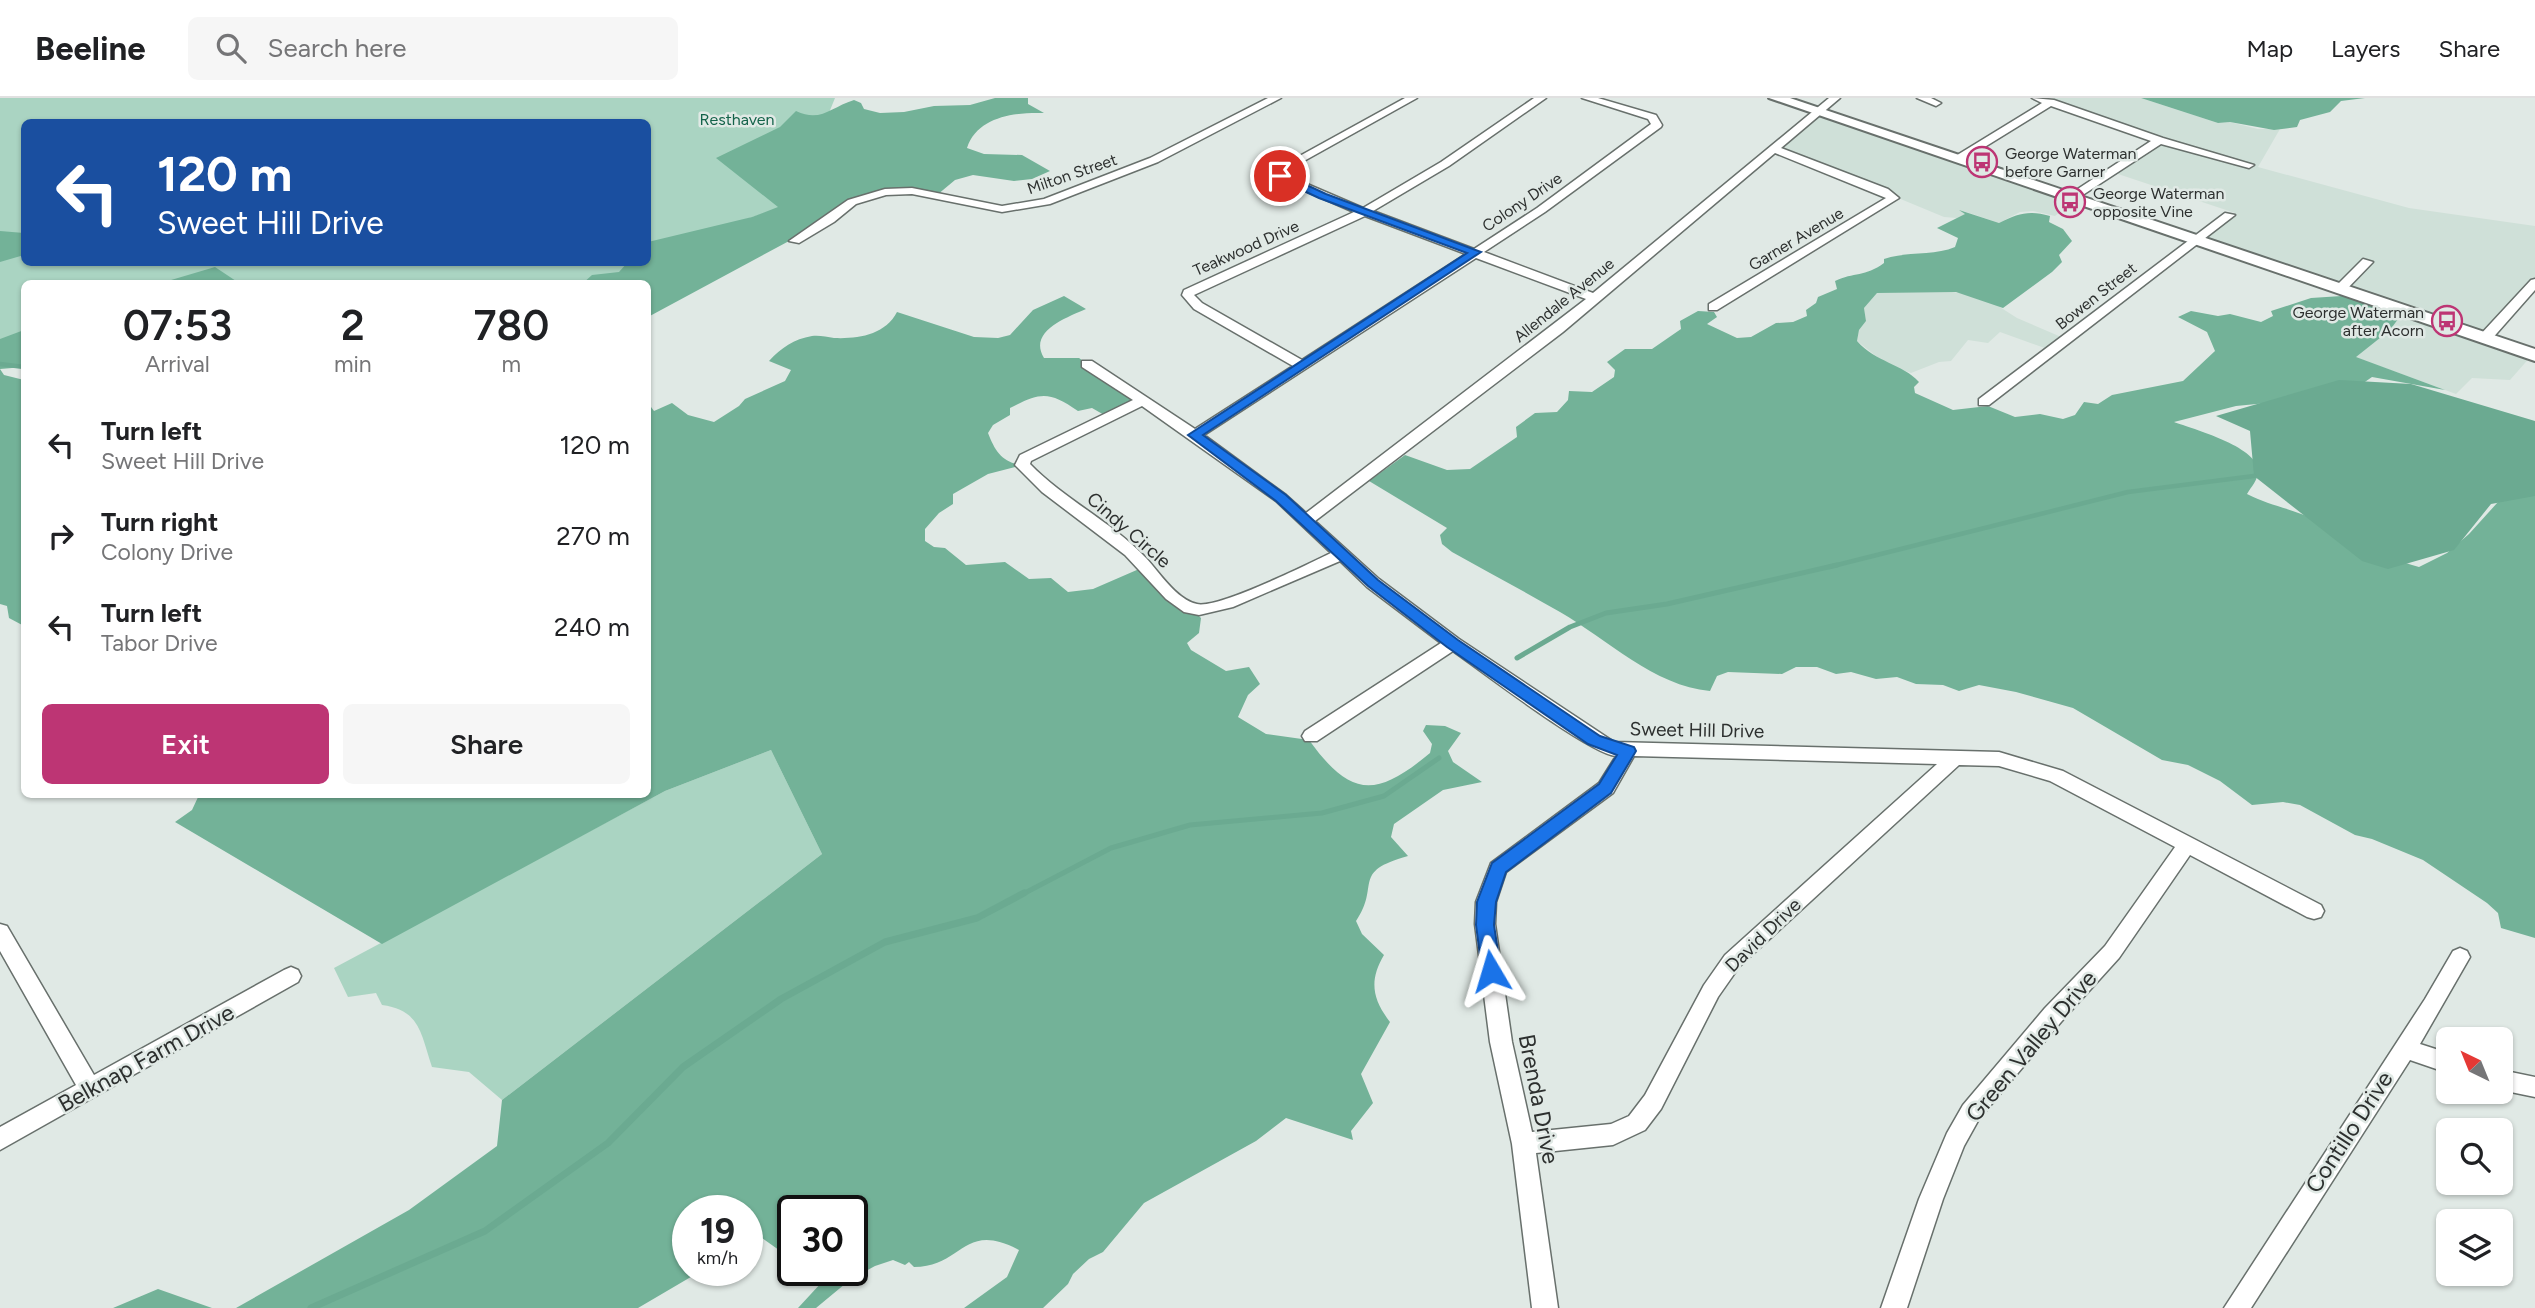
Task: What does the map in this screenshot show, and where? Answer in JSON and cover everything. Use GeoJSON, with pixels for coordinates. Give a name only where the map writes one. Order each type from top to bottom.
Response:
{"type":"FeatureCollection","features":[{"type":"Feature","properties":{"kind":"main road"},"geometry":{"type":"LineString","coordinates":[[1776,98],[2535,355]]}},
{"type":"Feature","properties":{"kind":"street","name":"Milton Street"},"geometry":{"type":"LineString","coordinates":[[795,241],[830,220],[852,202],[885,192],[912,191],[1002,209],[1046,202],[1154,160],[1276,98]]}},
{"type":"Feature","properties":{"kind":"street"},"geometry":{"type":"LineString","coordinates":[[1412,98],[1290,163],[1279,173],[1289,182],[1364,212],[1595,298]]}},
{"type":"Feature","properties":{"kind":"street","name":"Teakwood Drive"},"geometry":{"type":"LineString","coordinates":[[1301,365],[1198,306],[1188,295],[1198,284],[1364,212],[1445,164],[1541,98]]}},
{"type":"Feature","properties":{"kind":"street","name":"Colony Drive"},"geometry":{"type":"LineString","coordinates":[[1195,435],[1541,210],[1657,125],[1652,117],[1587,98]]}},
{"type":"Feature","properties":{"kind":"street","name":"Allendale Avenue"},"geometry":{"type":"LineString","coordinates":[[1307,520],[1595,298],[1835,98]]}},
{"type":"Feature","properties":{"kind":"street"},"geometry":{"type":"LineString","coordinates":[[1922,98],[1936,103]]}},
{"type":"Feature","properties":{"kind":"street"},"geometry":{"type":"LineString","coordinates":[[2037,98],[2159,140],[2249,165]]}},
{"type":"Feature","properties":{"kind":"street"},"geometry":{"type":"LineString","coordinates":[[1958,159],[2050,102]]}},
{"type":"Feature","properties":{"kind":"street"},"geometry":{"type":"LineString","coordinates":[[2071,198],[2159,140]]}},
{"type":"Feature","properties":{"kind":"street","name":"Garner Avenue"},"geometry":{"type":"LineString","coordinates":[[1713,307],[1893,198],[1884,191],[1774,149]]}},
{"type":"Feature","properties":{"kind":"street","name":"Bowen Street"},"geometry":{"type":"LineString","coordinates":[[1984,402],[2063,344],[2194,239],[2229,215]]}},
{"type":"Feature","properties":{"kind":"street"},"geometry":{"type":"LineString","coordinates":[[2340,289],[2367,262]]}},
{"type":"Feature","properties":{"kind":"street"},"geometry":{"type":"LineString","coordinates":[[2485,338],[2535,284]]}},
{"type":"Feature","properties":{"kind":"street","name":"Sweet Hill Drive"},"geometry":{"type":"LineString","coordinates":[[1087,364],[1195,435],[1307,520],[1381,590],[1453,643],[1611,749],[2000,759],[2035,767],[2188,842],[2314,911]]}},
{"type":"Feature","properties":{"kind":"street","name":"Cindy Circle"},"geometry":{"type":"LineString","coordinates":[[1142,401],[1024,458],[1022,465],[1132,552],[1183,605],[1198,610],[1213,607],[1296,577],[1343,554]]}},
{"type":"Feature","properties":{"kind":"street"},"geometry":{"type":"LineString","coordinates":[[1311,736],[1453,643]]}},
{"type":"Feature","properties":{"kind":"street","name":"Brenda Drive"},"geometry":{"type":"LineString","coordinates":[[1545,1308],[1523,1144],[1501,1042],[1485,925],[1489,887],[1498,868],[1605,788],[1628,751]]}},
{"type":"Feature","properties":{"kind":"street","name":"David Drive"},"geometry":{"type":"LineString","coordinates":[[1523,1144],[1613,1133],[1637,1123],[1653,1102],[1711,991],[1732,961],[1955,758]]}},
{"type":"Feature","properties":{"kind":"street","name":"Green Valley Drive"},"geometry":{"type":"LineString","coordinates":[[1895,1308],[1931,1199],[1955,1141],[1971,1112],[2053,1015],[2112,952],[2188,842]]}},
{"type":"Feature","properties":{"kind":"street"},"geometry":{"type":"LineString","coordinates":[[0,932],[90,1089]]}},
{"type":"Feature","properties":{"kind":"street","name":"Contillo Drive"},"geometry":{"type":"LineString","coordinates":[[2237,1308],[2433,1005],[2460,957]]}},
{"type":"Feature","properties":{"kind":"street","name":"Belknap Farm Drive"},"geometry":{"type":"LineString","coordinates":[[0,1139],[291,976]]}},
{"type":"Feature","properties":{"kind":"street"},"geometry":{"type":"LineString","coordinates":[[2403,1048],[2436,1059]]}},
{"type":"Feature","properties":{"kind":"street"},"geometry":{"type":"LineString","coordinates":[[2513,1082],[2535,1087]]}},
{"type":"Feature","properties":{"kind":"shaded area"},"geometry":{"type":"Polygon","coordinates":[[[995,98],[1028,98],[1028,104],[1044,113],[998,118],[979,129],[967,148],[984,154],[1022,155],[1050,171],[1032,179],[1014,181],[973,175],[955,180],[937,195],[890,194],[861,199],[804,233],[651,315],[651,280],[586,280],[592,275],[619,272],[624,266],[651,266],[651,241],[752,217],[778,207],[716,158],[780,127],[796,111],[819,115],[854,100],[861,103],[864,109],[880,113],[934,106],[970,105],[995,98]]]}},
{"type":"Feature","properties":{"kind":"shaded area"},"geometry":{"type":"Polygon","coordinates":[[[2041,98],[2141,98],[2218,123],[2230,122],[2258,129],[2280,129],[2258,167],[2409,208],[2535,226],[2535,280],[2485,336],[2532,355],[2510,380],[2472,378],[2456,394],[2355,357],[2390,330],[2404,311],[2200,239],[2235,213],[2115,173],[2160,142],[2041,98]]]}},
{"type":"Feature","properties":{"kind":"shaded area"},"geometry":{"type":"Polygon","coordinates":[[[2141,98],[2365,98],[2341,101],[2330,112],[2300,120],[2297,127],[2274,130],[2230,122],[2218,123],[2141,98]]]}},
{"type":"Feature","properties":{"kind":"shaded area"},"geometry":{"type":"Polygon","coordinates":[[[1821,115],[2076,200],[2055,216],[2033,211],[2020,212],[1999,223],[1963,211],[1966,214],[1957,218],[1944,217],[1780,149],[1821,115]]]}},
{"type":"Feature","properties":{"kind":"shaded area"},"geometry":{"type":"Polygon","coordinates":[[[1959,210],[1999,223],[2024,214],[2050,216],[2049,222],[2063,229],[2072,241],[2059,255],[2062,262],[2052,272],[2003,308],[1956,292],[1877,293],[1864,308],[1866,321],[1859,330],[1857,341],[1872,354],[1905,371],[1919,382],[1914,387],[1915,393],[1953,410],[1988,406],[2015,417],[2040,414],[2063,419],[2075,415],[2084,402],[2098,404],[2112,395],[2183,381],[2215,351],[2207,332],[2178,317],[2191,311],[2218,316],[2230,314],[2261,322],[2273,316],[2271,311],[2311,298],[2357,295],[2404,311],[2390,330],[2356,357],[2445,390],[2372,377],[2359,386],[2277,402],[2236,406],[2174,422],[2208,434],[2247,453],[2255,461],[2258,473],[2247,494],[2319,521],[2389,556],[2419,567],[2447,553],[2469,534],[2498,502],[2535,492],[2535,938],[2501,928],[2498,913],[2487,903],[2423,860],[2372,839],[2355,835],[2300,805],[2283,802],[2252,805],[2220,781],[2188,765],[2162,760],[2073,708],[1979,685],[1959,691],[1943,685],[1916,684],[1897,677],[1876,679],[1851,672],[1836,674],[1817,667],[1796,667],[1782,674],[1728,672],[1717,676],[1710,691],[1670,680],[1632,660],[1560,612],[1452,552],[1442,544],[1440,535],[1447,528],[1369,481],[1405,455],[1447,470],[1470,469],[1517,437],[1516,427],[1535,413],[1557,412],[1568,400],[1569,391],[1592,392],[1614,377],[1615,370],[1607,362],[1625,349],[1652,349],[1681,329],[1680,321],[1698,311],[1714,312],[1717,317],[1707,324],[1737,338],[1751,337],[1776,323],[1793,322],[1807,316],[1806,310],[1816,303],[1818,297],[1837,289],[1835,281],[1871,270],[1884,263],[1884,259],[1955,247],[1958,238],[1937,228],[1965,214],[1959,210]]]}},
{"type":"Feature","properties":{"kind":"shaded area"},"geometry":{"type":"Polygon","coordinates":[[[0,231],[21,233],[21,256],[0,262],[0,231]]]}},
{"type":"Feature","properties":{"kind":"shaded area"},"geometry":{"type":"Polygon","coordinates":[[[215,267],[234,280],[171,280],[215,267]]]}},
{"type":"Feature","properties":{"kind":"shaded area"},"geometry":{"type":"Polygon","coordinates":[[[1934,290],[1970,294],[1992,302],[2017,318],[2073,342],[2056,352],[2000,332],[1988,343],[1968,340],[1951,361],[1939,362],[1911,373],[1886,364],[1857,341],[1859,330],[1866,321],[1864,308],[1877,293],[1934,290]]]}},
{"type":"Feature","properties":{"kind":"shaded area"},"geometry":{"type":"Polygon","coordinates":[[[1064,296],[1086,309],[1059,322],[1045,333],[1040,349],[1044,358],[1079,358],[1145,404],[1113,420],[1092,408],[1078,411],[1059,400],[1045,396],[1010,408],[1010,415],[993,425],[988,433],[1000,455],[1010,462],[1023,465],[988,474],[953,494],[953,504],[939,513],[925,529],[925,541],[934,547],[945,548],[966,565],[1005,562],[1029,579],[1051,578],[1068,592],[1093,589],[1146,566],[1201,618],[1199,633],[1187,643],[1191,650],[1226,671],[1249,667],[1260,684],[1248,695],[1238,717],[1266,734],[1309,740],[1338,773],[1365,785],[1379,784],[1411,768],[1430,753],[1432,744],[1423,731],[1426,725],[1445,726],[1461,733],[1448,751],[1453,762],[1482,782],[1443,790],[1394,824],[1391,837],[1408,856],[1379,868],[1370,881],[1367,898],[1356,921],[1362,934],[1384,955],[1376,973],[1375,989],[1379,1005],[1390,1022],[1361,1074],[1373,1103],[1351,1131],[1353,1140],[1286,1118],[1256,1141],[1144,1203],[1103,1252],[1089,1259],[1043,1308],[964,1308],[1007,1277],[1019,1250],[1000,1242],[974,1242],[930,1265],[914,1267],[909,1262],[905,1265],[893,1260],[868,1270],[868,1195],[777,1195],[777,1249],[763,1239],[763,1195],[672,1195],[672,1286],[675,1286],[638,1308],[236,1308],[409,1210],[497,1146],[502,1100],[822,854],[771,750],[665,791],[382,944],[175,822],[192,810],[198,798],[651,798],[651,407],[654,411],[672,403],[688,415],[714,422],[745,399],[785,381],[791,370],[769,361],[783,348],[799,339],[815,336],[843,338],[870,334],[885,326],[897,312],[974,337],[998,338],[1010,335],[1033,310],[1064,296]]]}},
{"type":"Feature","properties":{"kind":"shaded area"},"geometry":{"type":"Polygon","coordinates":[[[21,331],[21,367],[0,369],[0,339],[21,331]]]}},
{"type":"Feature","properties":{"kind":"shaded area"},"geometry":{"type":"Polygon","coordinates":[[[0,369],[4,375],[21,379],[21,624],[9,618],[7,606],[0,604],[0,369]]]}},
{"type":"Feature","properties":{"kind":"shaded area"},"geometry":{"type":"Polygon","coordinates":[[[2339,380],[2411,384],[2535,421],[2535,496],[2491,504],[2454,550],[2388,569],[2362,561],[2254,476],[2250,431],[2216,416],[2339,380]]]}},
{"type":"Feature","properties":{"kind":"shaded area"},"geometry":{"type":"Polygon","coordinates":[[[818,1286],[843,1286],[816,1308],[798,1308],[818,1286]]]}},
{"type":"Feature","properties":{"kind":"shaded area"},"geometry":{"type":"Polygon","coordinates":[[[158,1289],[212,1308],[113,1308],[158,1289]]]}},
{"type":"Feature","properties":{"kind":"green space","name":"Resthaven"},"geometry":{"type":"Polygon","coordinates":[[[0,98],[835,98],[792,204],[651,250],[651,119],[21,119],[21,266],[637,266],[626,280],[21,280],[21,341],[0,344],[0,98]]]}},
{"type":"Feature","properties":{"kind":"green space"},"geometry":{"type":"Polygon","coordinates":[[[771,750],[822,854],[502,1100],[469,1072],[432,1067],[418,1026],[405,1012],[382,1005],[376,993],[348,997],[334,968],[665,791],[771,750]]]}},
{"type":"Feature","properties":{"kind":"waterway"},"geometry":{"type":"LineString","coordinates":[[0,364],[21,367]]}},
{"type":"Feature","properties":{"kind":"waterway"},"geometry":{"type":"LineString","coordinates":[[1837,565],[2128,492],[2254,476]]}},
{"type":"Feature","properties":{"kind":"waterway"},"geometry":{"type":"LineString","coordinates":[[1517,658],[1570,627],[1606,613],[1667,604],[1837,565]]}},
{"type":"Feature","properties":{"kind":"waterway"},"geometry":{"type":"LineString","coordinates":[[1829,567],[1837,565]]}},
{"type":"Feature","properties":{"kind":"waterway"},"geometry":{"type":"LineString","coordinates":[[1021,895],[1111,848],[1190,825],[1322,813],[1384,796],[1439,758]]}},
{"type":"Feature","properties":{"kind":"waterway"},"geometry":{"type":"LineString","coordinates":[[311,1308],[485,1231],[608,1143],[683,1067],[781,999],[885,942],[977,918],[1024,893]]}},
{"type":"Feature","properties":{"kind":"place","name":"George Waterman before Garner"},"geometry":{"type":"Point","coordinates":[1982,162]}},
{"type":"Feature","properties":{"kind":"place","name":"George Waterman opposite Vine"},"geometry":{"type":"Point","coordinates":[2070,202]}},
{"type":"Feature","properties":{"kind":"place","name":"George Waterman after Acorn"},"geometry":{"type":"Point","coordinates":[2447,321]}},
{"type":"Feature","properties":{"kind":"route"},"geometry":{"type":"LineString","coordinates":[[1280,176],[1322,196],[1406,229],[1476,252],[1195,435],[1281,498],[1373,583],[1453,643],[1594,740],[1611,749],[1628,751],[1605,788],[1498,868],[1489,887],[1486,902],[1485,925],[1491,971]]}}]}
